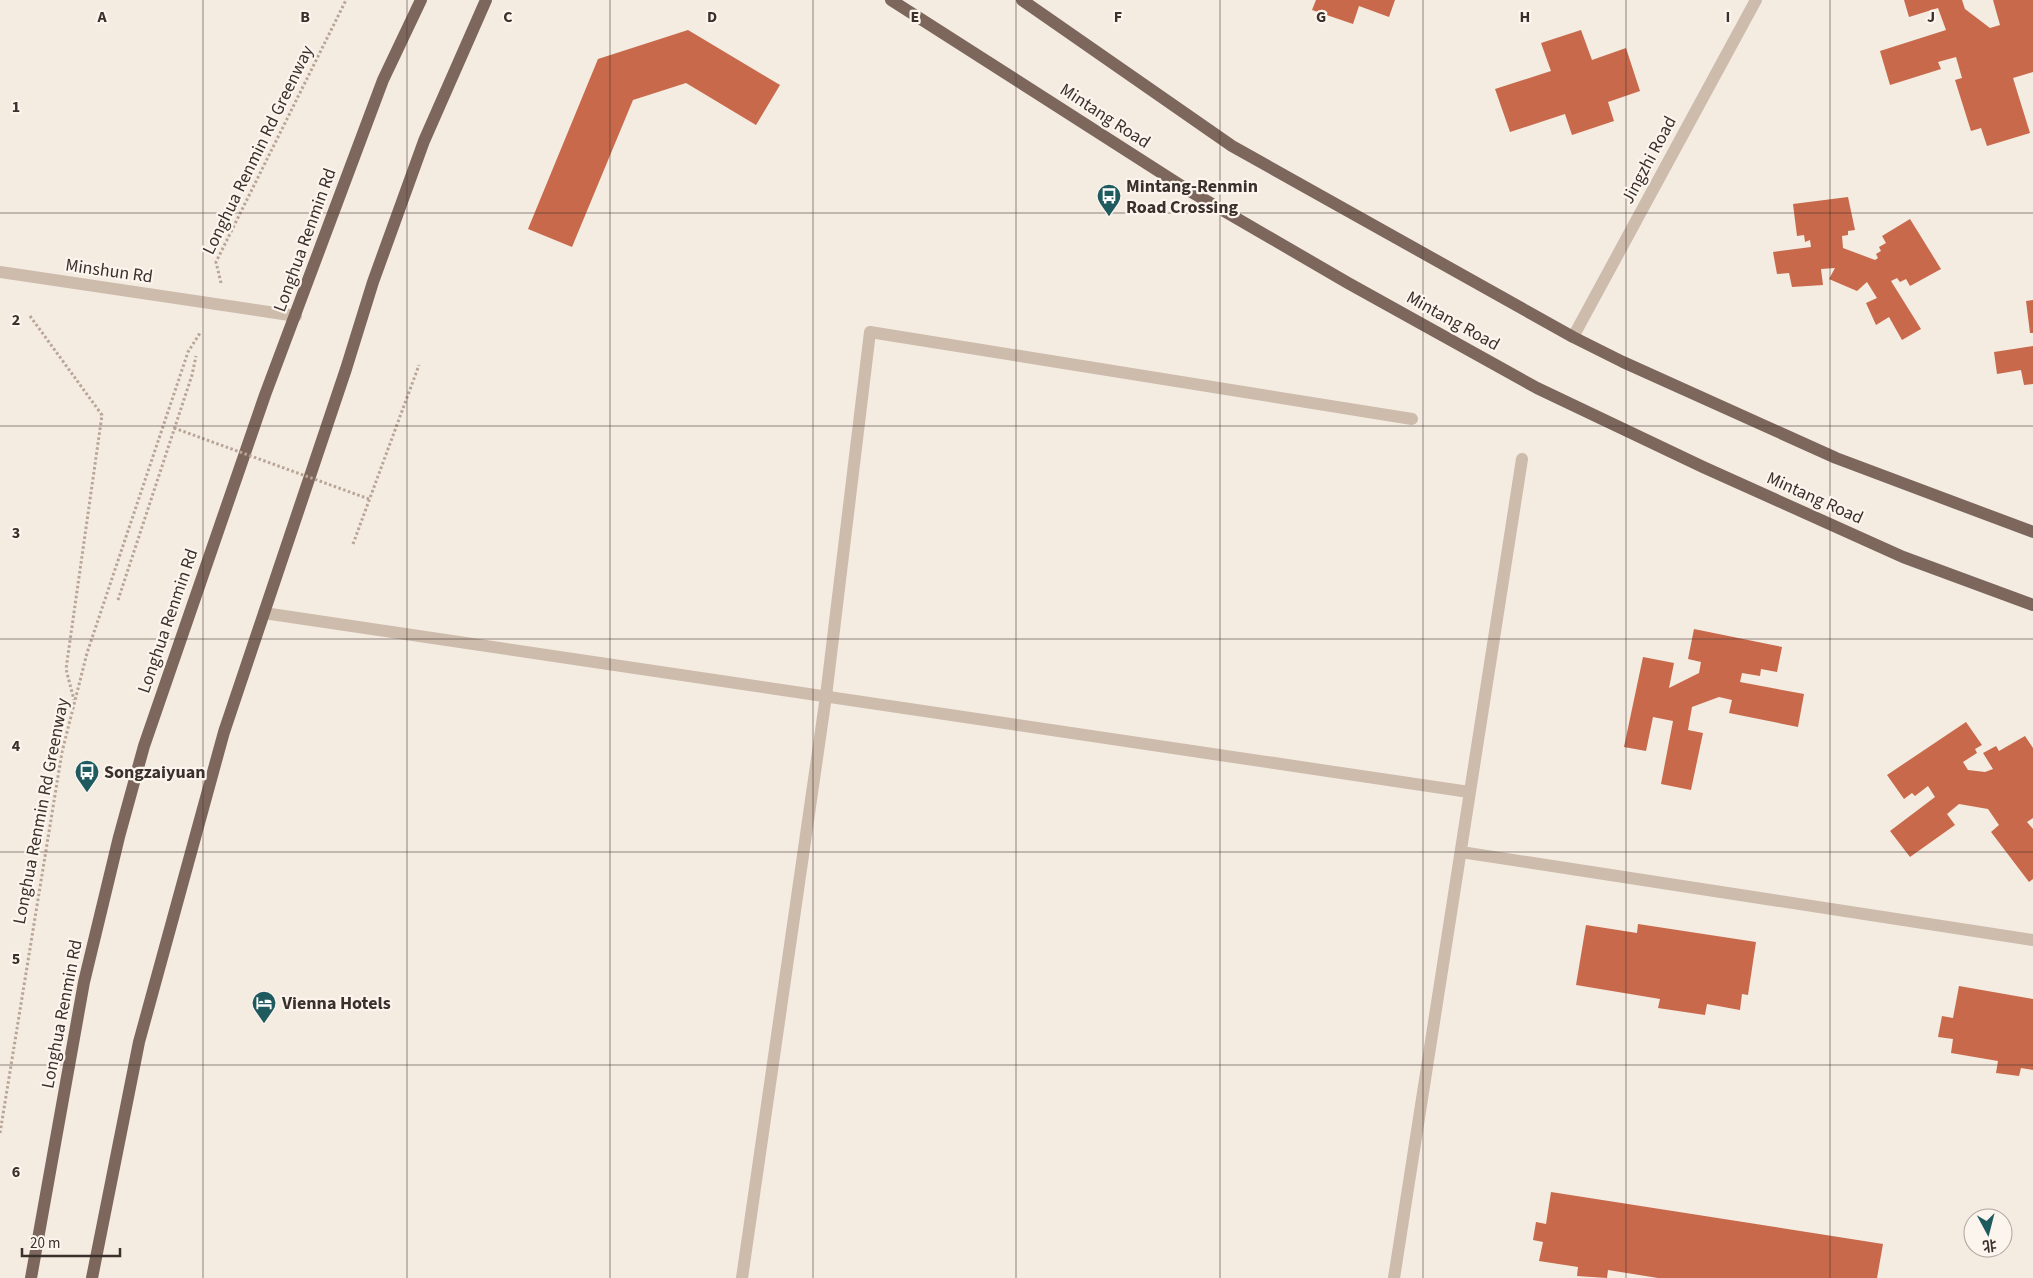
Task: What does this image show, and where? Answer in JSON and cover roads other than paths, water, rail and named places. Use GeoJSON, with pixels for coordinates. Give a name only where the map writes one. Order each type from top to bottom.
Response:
{"type":"FeatureCollection","features":[{"type":"Feature","properties":{"kind":"main road","name":"Longhua Renmin Rd"},"geometry":{"type":"LineString","coordinates":[[31,1278],[84,982],[119,837],[144,746],[244,453],[383,80],[421,0]]}},
{"type":"Feature","properties":{"kind":"main road"},"geometry":{"type":"LineString","coordinates":[[92,1278],[139,1042],[224,732],[373,282],[421,150],[486,0]]}},
{"type":"Feature","properties":{"kind":"main road","name":"Mintang Road"},"geometry":{"type":"LineString","coordinates":[[891,0],[1188,190],[1348,283],[1537,388],[1703,467],[1903,557],[2033,605]]}},
{"type":"Feature","properties":{"kind":"main road"},"geometry":{"type":"LineString","coordinates":[[1022,0],[1232,146],[1573,337],[1623,362],[1836,458],[2033,532]]}},
{"type":"Feature","properties":{"kind":"street","name":"Jingzhi Road"},"geometry":{"type":"LineString","coordinates":[[1573,337],[1756,0]]}},
{"type":"Feature","properties":{"kind":"street"},"geometry":{"type":"LineString","coordinates":[[0,272],[296,316]]}},
{"type":"Feature","properties":{"kind":"street"},"geometry":{"type":"LineString","coordinates":[[742,1278],[826,696],[870,332],[1412,419]]}},
{"type":"Feature","properties":{"kind":"street"},"geometry":{"type":"LineString","coordinates":[[1394,1278],[1522,459]]}},
{"type":"Feature","properties":{"kind":"street"},"geometry":{"type":"LineString","coordinates":[[264,613],[1469,792]]}},
{"type":"Feature","properties":{"kind":"street"},"geometry":{"type":"LineString","coordinates":[[1461,852],[2033,940]]}},
{"type":"Feature","properties":{"kind":"place","name":"Mintang-Renmin Road Crossing"},"geometry":{"type":"Point","coordinates":[1109,217]}},
{"type":"Feature","properties":{"kind":"place","name":"Songzaiyuan"},"geometry":{"type":"Point","coordinates":[87,793]}},
{"type":"Feature","properties":{"kind":"place","name":"Vienna Hotels"},"geometry":{"type":"Point","coordinates":[264,1024]}}]}
